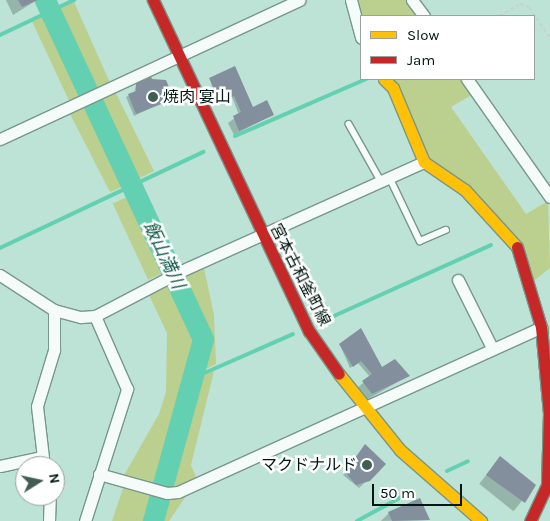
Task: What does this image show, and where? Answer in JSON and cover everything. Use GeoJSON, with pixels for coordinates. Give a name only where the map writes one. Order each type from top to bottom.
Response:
{"type":"FeatureCollection","features":[{"type":"Feature","properties":{"kind":"street","name":"宮本古和釜町線"},"geometry":{"type":"LineString","coordinates":[[153,0],[262,236],[309,331],[361,406],[430,480],[481,521]]}},
{"type":"Feature","properties":{"kind":"street"},"geometry":{"type":"LineString","coordinates":[[0,139],[299,0]]}},
{"type":"Feature","properties":{"kind":"street"},"geometry":{"type":"LineString","coordinates":[[351,0],[360,34]]}},
{"type":"Feature","properties":{"kind":"street"},"geometry":{"type":"LineString","coordinates":[[412,0],[423,15]]}},
{"type":"Feature","properties":{"kind":"street"},"geometry":{"type":"LineString","coordinates":[[385,80],[393,88],[424,162],[465,190],[519,249],[541,327],[549,413],[548,486],[530,521]]}},
{"type":"Feature","properties":{"kind":"street"},"geometry":{"type":"LineString","coordinates":[[468,80],[550,197]]}},
{"type":"Feature","properties":{"kind":"street"},"geometry":{"type":"LineString","coordinates":[[0,275],[54,310],[81,317],[96,316],[181,271],[424,162]]}},
{"type":"Feature","properties":{"kind":"street"},"geometry":{"type":"LineString","coordinates":[[458,280],[492,348]]}},
{"type":"Feature","properties":{"kind":"street"},"geometry":{"type":"LineString","coordinates":[[42,456],[36,406],[54,350],[54,310]]}},
{"type":"Feature","properties":{"kind":"street"},"geometry":{"type":"LineString","coordinates":[[85,521],[127,389],[96,316]]}},
{"type":"Feature","properties":{"kind":"street"},"geometry":{"type":"LineString","coordinates":[[99,474],[167,493],[353,415],[361,406],[541,327]]}},
{"type":"Feature","properties":{"kind":"street"},"geometry":{"type":"LineString","coordinates":[[0,466],[15,465]]}},
{"type":"Feature","properties":{"kind":"street"},"geometry":{"type":"LineString","coordinates":[[49,521],[50,506]]}},
{"type":"Feature","properties":{"kind":"lane"},"geometry":{"type":"LineString","coordinates":[[349,124],[386,179],[420,240],[446,230]]}},
{"type":"Feature","properties":{"kind":"path"},"geometry":{"type":"LineString","coordinates":[[501,15],[520,4],[529,7],[534,15]]}},
{"type":"Feature","properties":{"kind":"path"},"geometry":{"type":"LineString","coordinates":[[535,16],[550,38]]}},
{"type":"Feature","properties":{"kind":"green space"},"geometry":{"type":"Polygon","coordinates":[[[356,0],[407,0],[417,15],[360,15],[360,20],[356,0]]]}},
{"type":"Feature","properties":{"kind":"green space"},"geometry":{"type":"Polygon","coordinates":[[[74,2],[111,84],[94,92],[58,9],[74,2]]]}},
{"type":"Feature","properties":{"kind":"green space"},"geometry":{"type":"Polygon","coordinates":[[[45,16],[83,97],[70,103],[32,22],[45,16]]]}},
{"type":"Feature","properties":{"kind":"green space"},"geometry":{"type":"Polygon","coordinates":[[[389,80],[463,80],[473,94],[451,107],[526,214],[548,201],[550,268],[531,283],[523,247],[429,160],[389,80]]]}},
{"type":"Feature","properties":{"kind":"green space"},"geometry":{"type":"Polygon","coordinates":[[[115,91],[154,171],[139,178],[100,98],[115,91]]]}},
{"type":"Feature","properties":{"kind":"green space"},"geometry":{"type":"Polygon","coordinates":[[[86,103],[124,186],[110,192],[69,112],[86,103]]]}},
{"type":"Feature","properties":{"kind":"green space"},"geometry":{"type":"Polygon","coordinates":[[[129,196],[164,272],[148,280],[113,204],[129,196]]]}},
{"type":"Feature","properties":{"kind":"green space"},"geometry":{"type":"Polygon","coordinates":[[[204,268],[214,315],[216,364],[202,371],[209,339],[183,277],[204,268]]]}},
{"type":"Feature","properties":{"kind":"green space"},"geometry":{"type":"Polygon","coordinates":[[[170,285],[196,340],[156,486],[123,477],[159,414],[166,392],[167,333],[149,295],[170,285]]]}},
{"type":"Feature","properties":{"kind":"green space"},"geometry":{"type":"Polygon","coordinates":[[[214,371],[191,465],[197,479],[168,490],[200,377],[214,371]]]}},
{"type":"Feature","properties":{"kind":"green space"},"geometry":{"type":"Polygon","coordinates":[[[123,488],[152,495],[144,521],[112,521],[123,488]]]}},
{"type":"Feature","properties":{"kind":"green space"},"geometry":{"type":"Polygon","coordinates":[[[188,493],[169,521],[160,521],[166,499],[188,493]]]}},
{"type":"Feature","properties":{"kind":"building"},"geometry":{"type":"Polygon","coordinates":[[[18,0],[38,0],[22,7],[18,0]]]}},
{"type":"Feature","properties":{"kind":"building"},"geometry":{"type":"Polygon","coordinates":[[[235,66],[253,107],[267,100],[274,115],[239,131],[233,116],[241,112],[234,96],[220,102],[209,78],[235,66]]]}},
{"type":"Feature","properties":{"kind":"building"},"geometry":{"type":"Polygon","coordinates":[[[150,74],[152,79],[166,80],[174,99],[136,114],[128,94],[136,91],[136,80],[150,74]]]}},
{"type":"Feature","properties":{"kind":"building"},"geometry":{"type":"Polygon","coordinates":[[[361,328],[382,367],[395,359],[410,376],[372,394],[362,381],[372,374],[361,361],[353,367],[339,344],[361,328]]]}},
{"type":"Feature","properties":{"kind":"building"},"geometry":{"type":"Polygon","coordinates":[[[365,444],[386,464],[370,481],[356,485],[345,472],[365,444]]]}},
{"type":"Feature","properties":{"kind":"building"},"geometry":{"type":"Polygon","coordinates":[[[500,456],[536,485],[525,503],[486,475],[500,456]]]}},
{"type":"Feature","properties":{"kind":"building"},"geometry":{"type":"Polygon","coordinates":[[[420,498],[430,520],[392,521],[388,512],[420,498]]]}},
{"type":"Feature","properties":{"kind":"waterway","name":"飯山満川"},"geometry":{"type":"LineString","coordinates":[[45,0],[203,339],[153,521]]}},
{"type":"Feature","properties":{"kind":"waterway"},"geometry":{"type":"LineString","coordinates":[[0,35],[74,0]]}},
{"type":"Feature","properties":{"kind":"waterway"},"geometry":{"type":"LineString","coordinates":[[235,136],[364,80]]}},
{"type":"Feature","properties":{"kind":"waterway"},"geometry":{"type":"LineString","coordinates":[[0,248],[203,152]]}},
{"type":"Feature","properties":{"kind":"waterway"},"geometry":{"type":"LineString","coordinates":[[325,320],[491,245]]}},
{"type":"Feature","properties":{"kind":"waterway"},"geometry":{"type":"LineString","coordinates":[[193,378],[293,334]]}},
{"type":"Feature","properties":{"kind":"waterway"},"geometry":{"type":"LineString","coordinates":[[447,471],[468,461]]}},
{"type":"Feature","properties":{"kind":"waterway"},"geometry":{"type":"LineString","coordinates":[[357,521],[405,495]]}},
{"type":"Feature","properties":{"kind":"traffic: slow"},"geometry":{"type":"LineString","coordinates":[[385,80],[393,88],[424,162],[465,190],[517,247]]}},
{"type":"Feature","properties":{"kind":"traffic: slow"},"geometry":{"type":"LineString","coordinates":[[339,374],[400,450],[481,521]]}},
{"type":"Feature","properties":{"kind":"traffic: jam"},"geometry":{"type":"LineString","coordinates":[[153,0],[309,331],[339,374]]}},
{"type":"Feature","properties":{"kind":"traffic: jam"},"geometry":{"type":"LineString","coordinates":[[517,247],[541,327],[549,413],[547,485],[530,521]]}},
{"type":"Feature","properties":{"kind":"place","name":"焼肉 宴山"},"geometry":{"type":"Point","coordinates":[153,97]}},
{"type":"Feature","properties":{"kind":"place","name":"マクドナルド"},"geometry":{"type":"Point","coordinates":[367,465]}}]}
